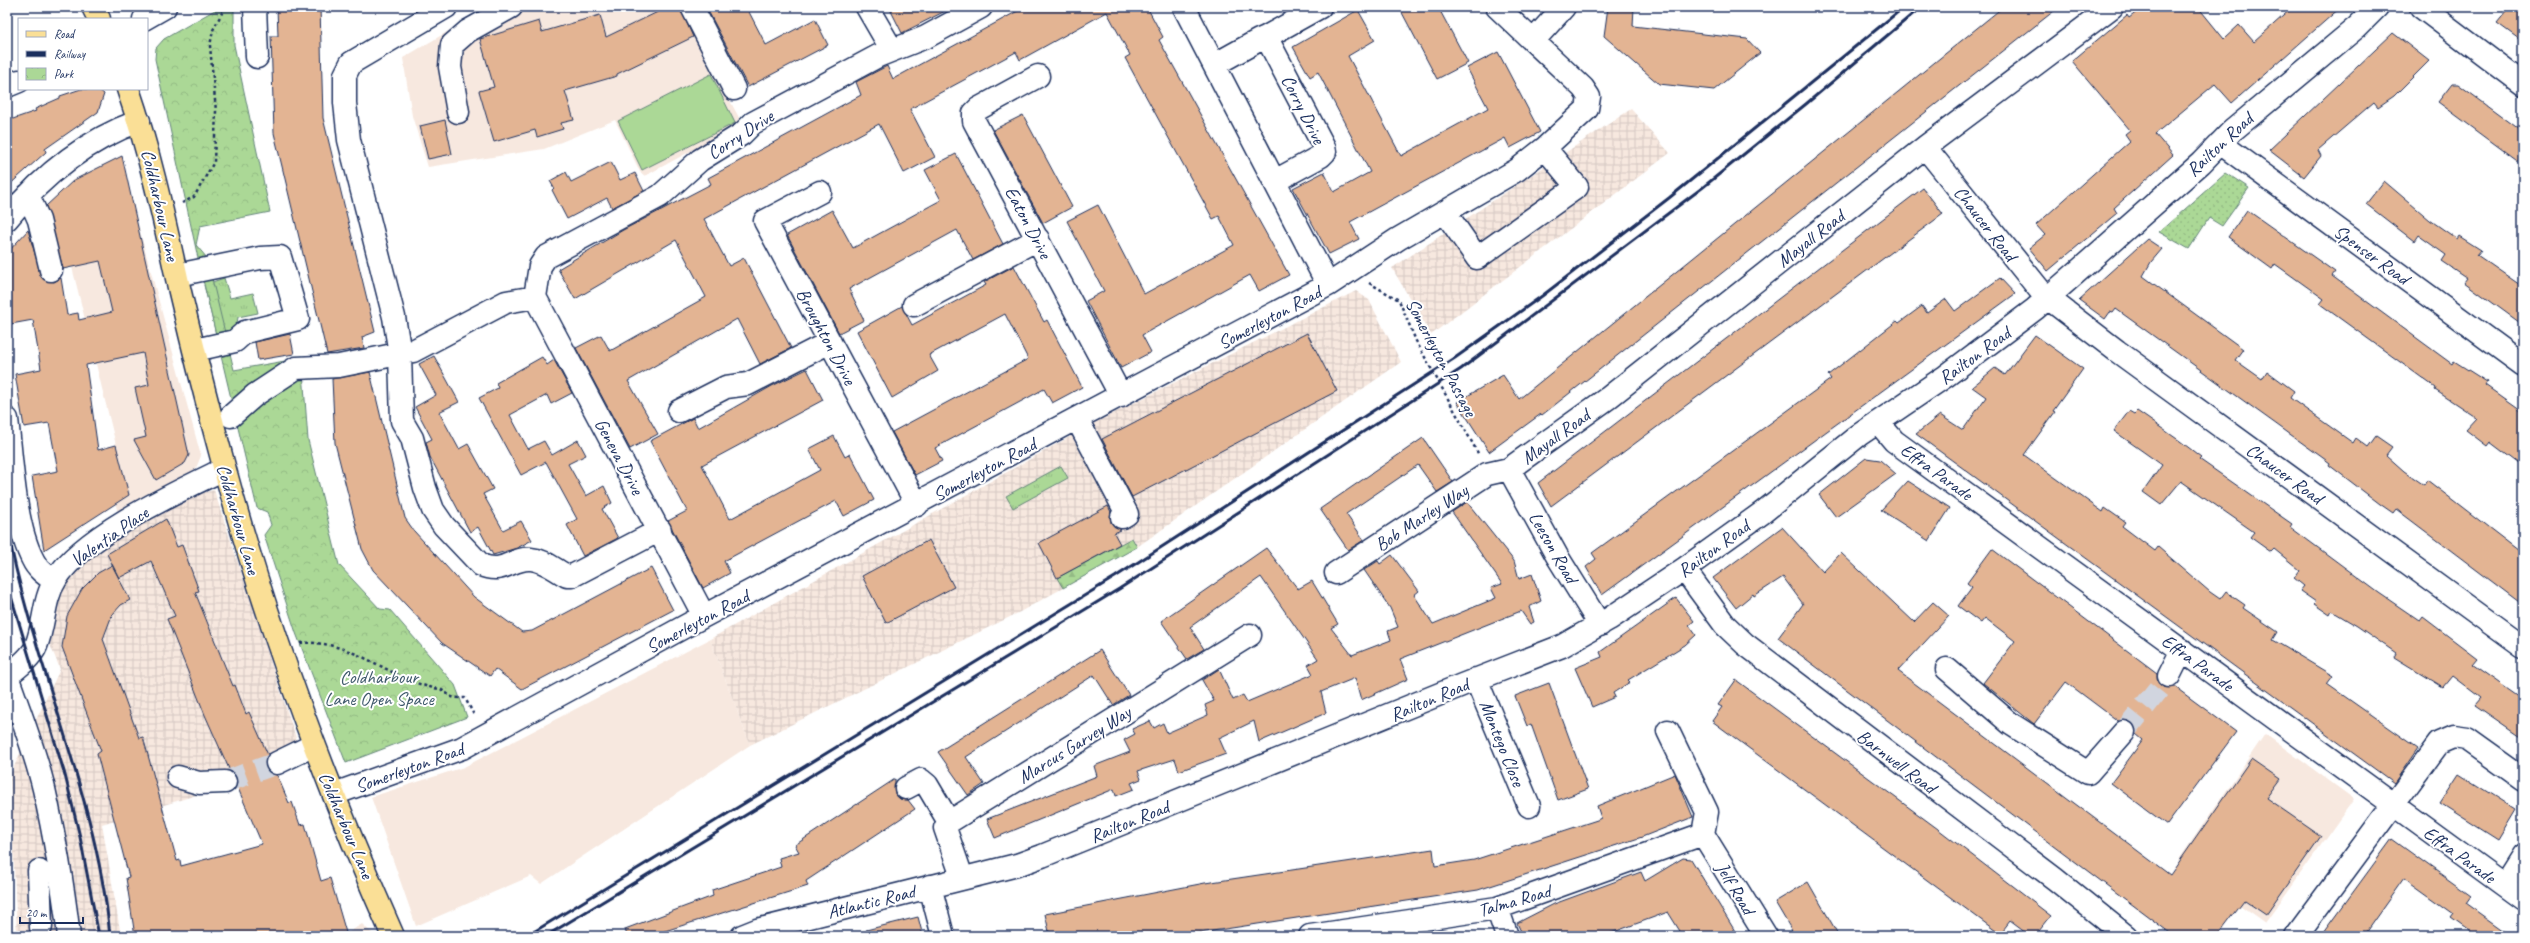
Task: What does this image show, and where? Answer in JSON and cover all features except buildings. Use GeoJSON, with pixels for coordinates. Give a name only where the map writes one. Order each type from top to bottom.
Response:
{"type":"FeatureCollection","features":[{"type":"Feature","properties":{"kind":"main road"},"geometry":{"type":"LineString","coordinates":[[93,7],[98,18]]}},
{"type":"Feature","properties":{"kind":"main road","name":"Coldharbour Lane"},"geometry":{"type":"LineString","coordinates":[[128,90],[153,166],[177,275],[224,469],[256,581],[314,745],[393,936]]}},
{"type":"Feature","properties":{"kind":"street"},"geometry":{"type":"LineString","coordinates":[[146,18],[165,7]]}},
{"type":"Feature","properties":{"kind":"street"},"geometry":{"type":"LineString","coordinates":[[255,7],[257,57]]}},
{"type":"Feature","properties":{"kind":"street"},"geometry":{"type":"LineString","coordinates":[[446,7],[351,63],[345,75],[345,103],[349,140],[394,317],[400,354],[401,414],[412,438],[428,500],[438,518],[482,565],[496,569],[525,559],[532,559],[541,561],[567,576],[572,576],[660,530]]}},
{"type":"Feature","properties":{"kind":"street"},"geometry":{"type":"LineString","coordinates":[[458,112],[450,67],[452,46],[468,31],[511,7]]}},
{"type":"Feature","properties":{"kind":"street"},"geometry":{"type":"LineString","coordinates":[[692,7],[734,89]]}},
{"type":"Feature","properties":{"kind":"street"},"geometry":{"type":"LineString","coordinates":[[867,7],[892,50]]}},
{"type":"Feature","properties":{"kind":"street","name":"Corry Drive"},"geometry":{"type":"LineString","coordinates":[[535,297],[540,266],[554,251],[660,196],[700,160],[742,134],[753,123],[878,56],[926,37],[981,7]]}},
{"type":"Feature","properties":{"kind":"street"},"geometry":{"type":"LineString","coordinates":[[1184,7],[1328,286]]}},
{"type":"Feature","properties":{"kind":"street"},"geometry":{"type":"LineString","coordinates":[[1214,65],[1320,7]]}},
{"type":"Feature","properties":{"kind":"street"},"geometry":{"type":"LineString","coordinates":[[1497,7],[1533,41],[1564,7]]}},
{"type":"Feature","properties":{"kind":"street","name":"Mayall Road"},"geometry":{"type":"LineString","coordinates":[[1510,469],[1608,398],[1925,147],[2112,7]]}},
{"type":"Feature","properties":{"kind":"street","name":"Railton Road"},"geometry":{"type":"LineString","coordinates":[[930,886],[1017,864],[1070,845],[1476,679],[1562,646],[1600,625],[1684,570],[1878,422],[1952,372],[2048,298],[2070,276],[2197,166],[2254,112],[2357,27],[2376,7]]}},
{"type":"Feature","properties":{"kind":"street"},"geometry":{"type":"LineString","coordinates":[[2421,7],[2523,84]]}},
{"type":"Feature","properties":{"kind":"street","name":"Corry Drive"},"geometry":{"type":"LineString","coordinates":[[1266,37],[1324,147],[1325,152],[1321,156],[1275,181]]}},
{"type":"Feature","properties":{"kind":"street","name":"Somerleyton Road"},"geometry":{"type":"LineString","coordinates":[[334,794],[462,748],[704,616],[917,505],[1328,286],[1445,212],[1517,170],[1545,148],[1587,109],[1589,97],[1583,88],[1533,41]]}},
{"type":"Feature","properties":{"kind":"street","name":"Eaton Drive"},"geometry":{"type":"LineString","coordinates":[[1038,76],[978,109],[974,114],[974,121],[1121,396]]}},
{"type":"Feature","properties":{"kind":"street"},"geometry":{"type":"LineString","coordinates":[[7,86],[18,81]]}},
{"type":"Feature","properties":{"kind":"street"},"geometry":{"type":"LineString","coordinates":[[7,219],[28,195],[76,154],[113,130],[139,121]]}},
{"type":"Feature","properties":{"kind":"street","name":"Spenser Road"},"geometry":{"type":"LineString","coordinates":[[2220,143],[2523,365]]}},
{"type":"Feature","properties":{"kind":"street","name":"Chaucer Road"},"geometry":{"type":"LineString","coordinates":[[1925,147],[2048,298],[2117,351],[2523,646]]}},
{"type":"Feature","properties":{"kind":"street"},"geometry":{"type":"LineString","coordinates":[[1445,212],[1477,258],[1577,187],[1545,148]]}},
{"type":"Feature","properties":{"kind":"street","name":"Broughton Drive"},"geometry":{"type":"LineString","coordinates":[[820,192],[765,221],[917,505]]}},
{"type":"Feature","properties":{"kind":"street"},"geometry":{"type":"LineString","coordinates":[[28,195],[39,220],[51,270]]}},
{"type":"Feature","properties":{"kind":"street"},"geometry":{"type":"LineString","coordinates":[[914,305],[1038,239]]}},
{"type":"Feature","properties":{"kind":"street"},"geometry":{"type":"LineString","coordinates":[[177,275],[260,258],[280,257],[298,319],[245,332],[235,341],[195,350]]}},
{"type":"Feature","properties":{"kind":"street"},"geometry":{"type":"LineString","coordinates":[[231,416],[255,395],[296,368],[339,366],[413,351],[506,302],[535,297]]}},
{"type":"Feature","properties":{"kind":"street","name":"Geneva Drive"},"geometry":{"type":"LineString","coordinates":[[535,297],[660,530],[704,616]]}},
{"type":"Feature","properties":{"kind":"street"},"geometry":{"type":"LineString","coordinates":[[679,411],[726,387],[748,384],[830,342]]}},
{"type":"Feature","properties":{"kind":"street"},"geometry":{"type":"LineString","coordinates":[[7,419],[22,532],[33,560],[41,572],[54,581]]}},
{"type":"Feature","properties":{"kind":"street"},"geometry":{"type":"LineString","coordinates":[[1077,419],[1127,514],[1122,517]]}},
{"type":"Feature","properties":{"kind":"street","name":"Effra Parade"},"geometry":{"type":"LineString","coordinates":[[1878,422],[1894,440],[2523,899]]}},
{"type":"Feature","properties":{"kind":"street","name":"Valentia Place"},"geometry":{"type":"LineString","coordinates":[[7,676],[36,647],[44,610],[54,581],[69,562],[85,547],[158,502],[224,469]]}},
{"type":"Feature","properties":{"kind":"street","name":"Bob Marley Way"},"geometry":{"type":"LineString","coordinates":[[1336,573],[1488,474],[1510,469]]}},
{"type":"Feature","properties":{"kind":"street","name":"Leeson Road"},"geometry":{"type":"LineString","coordinates":[[1510,469],[1558,556],[1600,625]]}},
{"type":"Feature","properties":{"kind":"street","name":"Barnwell Road"},"geometry":{"type":"LineString","coordinates":[[1684,570],[1725,625],[1745,644],[2055,879],[2126,936]]}},
{"type":"Feature","properties":{"kind":"street","name":"Marcus Garvey Way"},"geometry":{"type":"LineString","coordinates":[[949,822],[1250,635]]}},
{"type":"Feature","properties":{"kind":"street"},"geometry":{"type":"LineString","coordinates":[[2169,676],[2182,650]]}},
{"type":"Feature","properties":{"kind":"street"},"geometry":{"type":"LineString","coordinates":[[1947,669],[2011,724],[2088,773],[2124,732]]}},
{"type":"Feature","properties":{"kind":"street"},"geometry":{"type":"LineString","coordinates":[[7,676],[24,722],[43,789],[68,930],[41,932],[39,871]]}},
{"type":"Feature","properties":{"kind":"street","name":"Montego Close"},"geometry":{"type":"LineString","coordinates":[[1476,679],[1529,806]]}},
{"type":"Feature","properties":{"kind":"street"},"geometry":{"type":"LineString","coordinates":[[1668,731],[1707,812],[1705,837]]}},
{"type":"Feature","properties":{"kind":"street"},"geometry":{"type":"LineString","coordinates":[[2296,936],[2440,743],[2453,737],[2467,739],[2523,779]]}},
{"type":"Feature","properties":{"kind":"street"},"geometry":{"type":"LineString","coordinates":[[277,763],[314,745]]}},
{"type":"Feature","properties":{"kind":"street"},"geometry":{"type":"LineString","coordinates":[[178,777],[199,783],[225,782]]}},
{"type":"Feature","properties":{"kind":"street"},"geometry":{"type":"LineString","coordinates":[[906,788],[921,780],[927,785],[949,822],[945,828],[962,877]]}},
{"type":"Feature","properties":{"kind":"street","name":"Talma Road"},"geometry":{"type":"LineString","coordinates":[[1318,935],[1496,908],[1705,837]]}},
{"type":"Feature","properties":{"kind":"street","name":"Jelf Road"},"geometry":{"type":"LineString","coordinates":[[1705,837],[1766,936]]}},
{"type":"Feature","properties":{"kind":"street"},"geometry":{"type":"LineString","coordinates":[[2504,885],[2523,855]]}},
{"type":"Feature","properties":{"kind":"street"},"geometry":{"type":"LineString","coordinates":[[930,886],[943,936]]}},
{"type":"Feature","properties":{"kind":"street","name":"Atlantic Road"},"geometry":{"type":"LineString","coordinates":[[744,936],[930,886]]}},
{"type":"Feature","properties":{"kind":"street"},"geometry":{"type":"LineString","coordinates":[[1496,908],[1507,936]]}},
{"type":"Feature","properties":{"kind":"path"},"geometry":{"type":"LineString","coordinates":[[182,204],[194,197],[214,162],[216,111],[210,46],[213,30],[226,7]]}},
{"type":"Feature","properties":{"kind":"path","name":"Somerleyton Passage"},"geometry":{"type":"LineString","coordinates":[[1360,265],[1370,284],[1399,300],[1416,340],[1483,461],[1488,474]]}},
{"type":"Feature","properties":{"kind":"path"},"geometry":{"type":"LineString","coordinates":[[296,643],[319,642],[344,649],[418,685],[434,690],[440,689],[453,697],[465,698],[474,715]]}},
{"type":"Feature","properties":{"kind":"shaded area"},"geometry":{"type":"Polygon","coordinates":[[[489,7],[679,7],[742,123],[645,176],[640,172],[615,120],[544,149],[428,167],[412,116],[403,58],[489,7]]]}},
{"type":"Feature","properties":{"kind":"shaded area"},"geometry":{"type":"Polygon","coordinates":[[[1631,109],[1670,153],[1431,335],[1392,268],[1631,109]]]}},
{"type":"Feature","properties":{"kind":"shaded area"},"geometry":{"type":"Polygon","coordinates":[[[120,158],[201,456],[194,473],[119,517],[101,449],[116,445],[72,267],[56,270],[43,209],[120,158]]]}},
{"type":"Feature","properties":{"kind":"shaded area"},"geometry":{"type":"Polygon","coordinates":[[[1356,291],[1369,300],[1401,362],[1137,547],[1018,613],[750,745],[710,639],[1096,422],[1356,291]]]}},
{"type":"Feature","properties":{"kind":"shaded area"},"geometry":{"type":"Polygon","coordinates":[[[214,490],[304,762],[102,824],[121,936],[17,936],[10,775],[60,669],[46,635],[58,592],[87,554],[186,497],[214,490]]]}},
{"type":"Feature","properties":{"kind":"shaded area"},"geometry":{"type":"Polygon","coordinates":[[[710,639],[750,745],[541,884],[531,876],[416,926],[371,797],[464,767],[710,639]]]}},
{"type":"Feature","properties":{"kind":"shaded area"},"geometry":{"type":"Polygon","coordinates":[[[2265,734],[2354,799],[2265,923],[2178,861],[2265,734]]]}},
{"type":"Feature","properties":{"kind":"shaded area"},"geometry":{"type":"Polygon","coordinates":[[[362,924],[375,936],[339,936],[346,934],[362,924]]]}},
{"type":"Feature","properties":{"kind":"green space","name":"Coldharbour Lane Open Space"},"geometry":{"type":"Polygon","coordinates":[[[220,7],[234,7],[234,45],[270,212],[200,226],[196,245],[207,258],[234,370],[302,358],[308,440],[339,565],[380,609],[390,610],[455,685],[467,717],[346,763],[296,633],[264,535],[271,525],[267,512],[257,508],[199,263],[155,59],[156,48],[164,39],[220,7]]]}},
{"type":"Feature","properties":{"kind":"green space"},"geometry":{"type":"Polygon","coordinates":[[[711,74],[735,123],[642,170],[618,121],[711,74]]]}},
{"type":"Feature","properties":{"kind":"green space"},"geometry":{"type":"Polygon","coordinates":[[[2226,173],[2249,188],[2222,226],[2209,218],[2189,249],[2159,232],[2226,173]]]}},
{"type":"Feature","properties":{"kind":"green space"},"geometry":{"type":"Polygon","coordinates":[[[224,278],[230,298],[253,293],[258,313],[238,317],[236,330],[216,334],[204,285],[224,278]]]}},
{"type":"Feature","properties":{"kind":"green space"},"geometry":{"type":"Polygon","coordinates":[[[1061,466],[1068,478],[1013,508],[1006,496],[1061,466]]]}},
{"type":"Feature","properties":{"kind":"green space"},"geometry":{"type":"Polygon","coordinates":[[[1132,538],[1137,547],[1063,588],[1057,578],[1132,538]]]}},
{"type":"Feature","properties":{"kind":"tunnel"},"geometry":{"type":"LineString","coordinates":[[2124,732],[2169,676]]}},
{"type":"Feature","properties":{"kind":"tunnel"},"geometry":{"type":"LineString","coordinates":[[225,782],[277,763]]}},
{"type":"Feature","properties":{"kind":"railway"},"geometry":{"type":"LineString","coordinates":[[527,936],[1115,577],[1455,358],[1542,296],[1669,198],[1904,7]]}},
{"type":"Feature","properties":{"kind":"railway"},"geometry":{"type":"LineString","coordinates":[[546,936],[1119,589],[1461,369],[1702,188],[1806,104],[1921,7]]}},
{"type":"Feature","properties":{"kind":"railway"},"geometry":{"type":"LineString","coordinates":[[7,527],[18,578],[32,629],[79,781],[92,832],[103,884],[110,936]]}},
{"type":"Feature","properties":{"kind":"railway"},"geometry":{"type":"LineString","coordinates":[[7,583],[65,775],[80,837],[99,936]]}}]}
